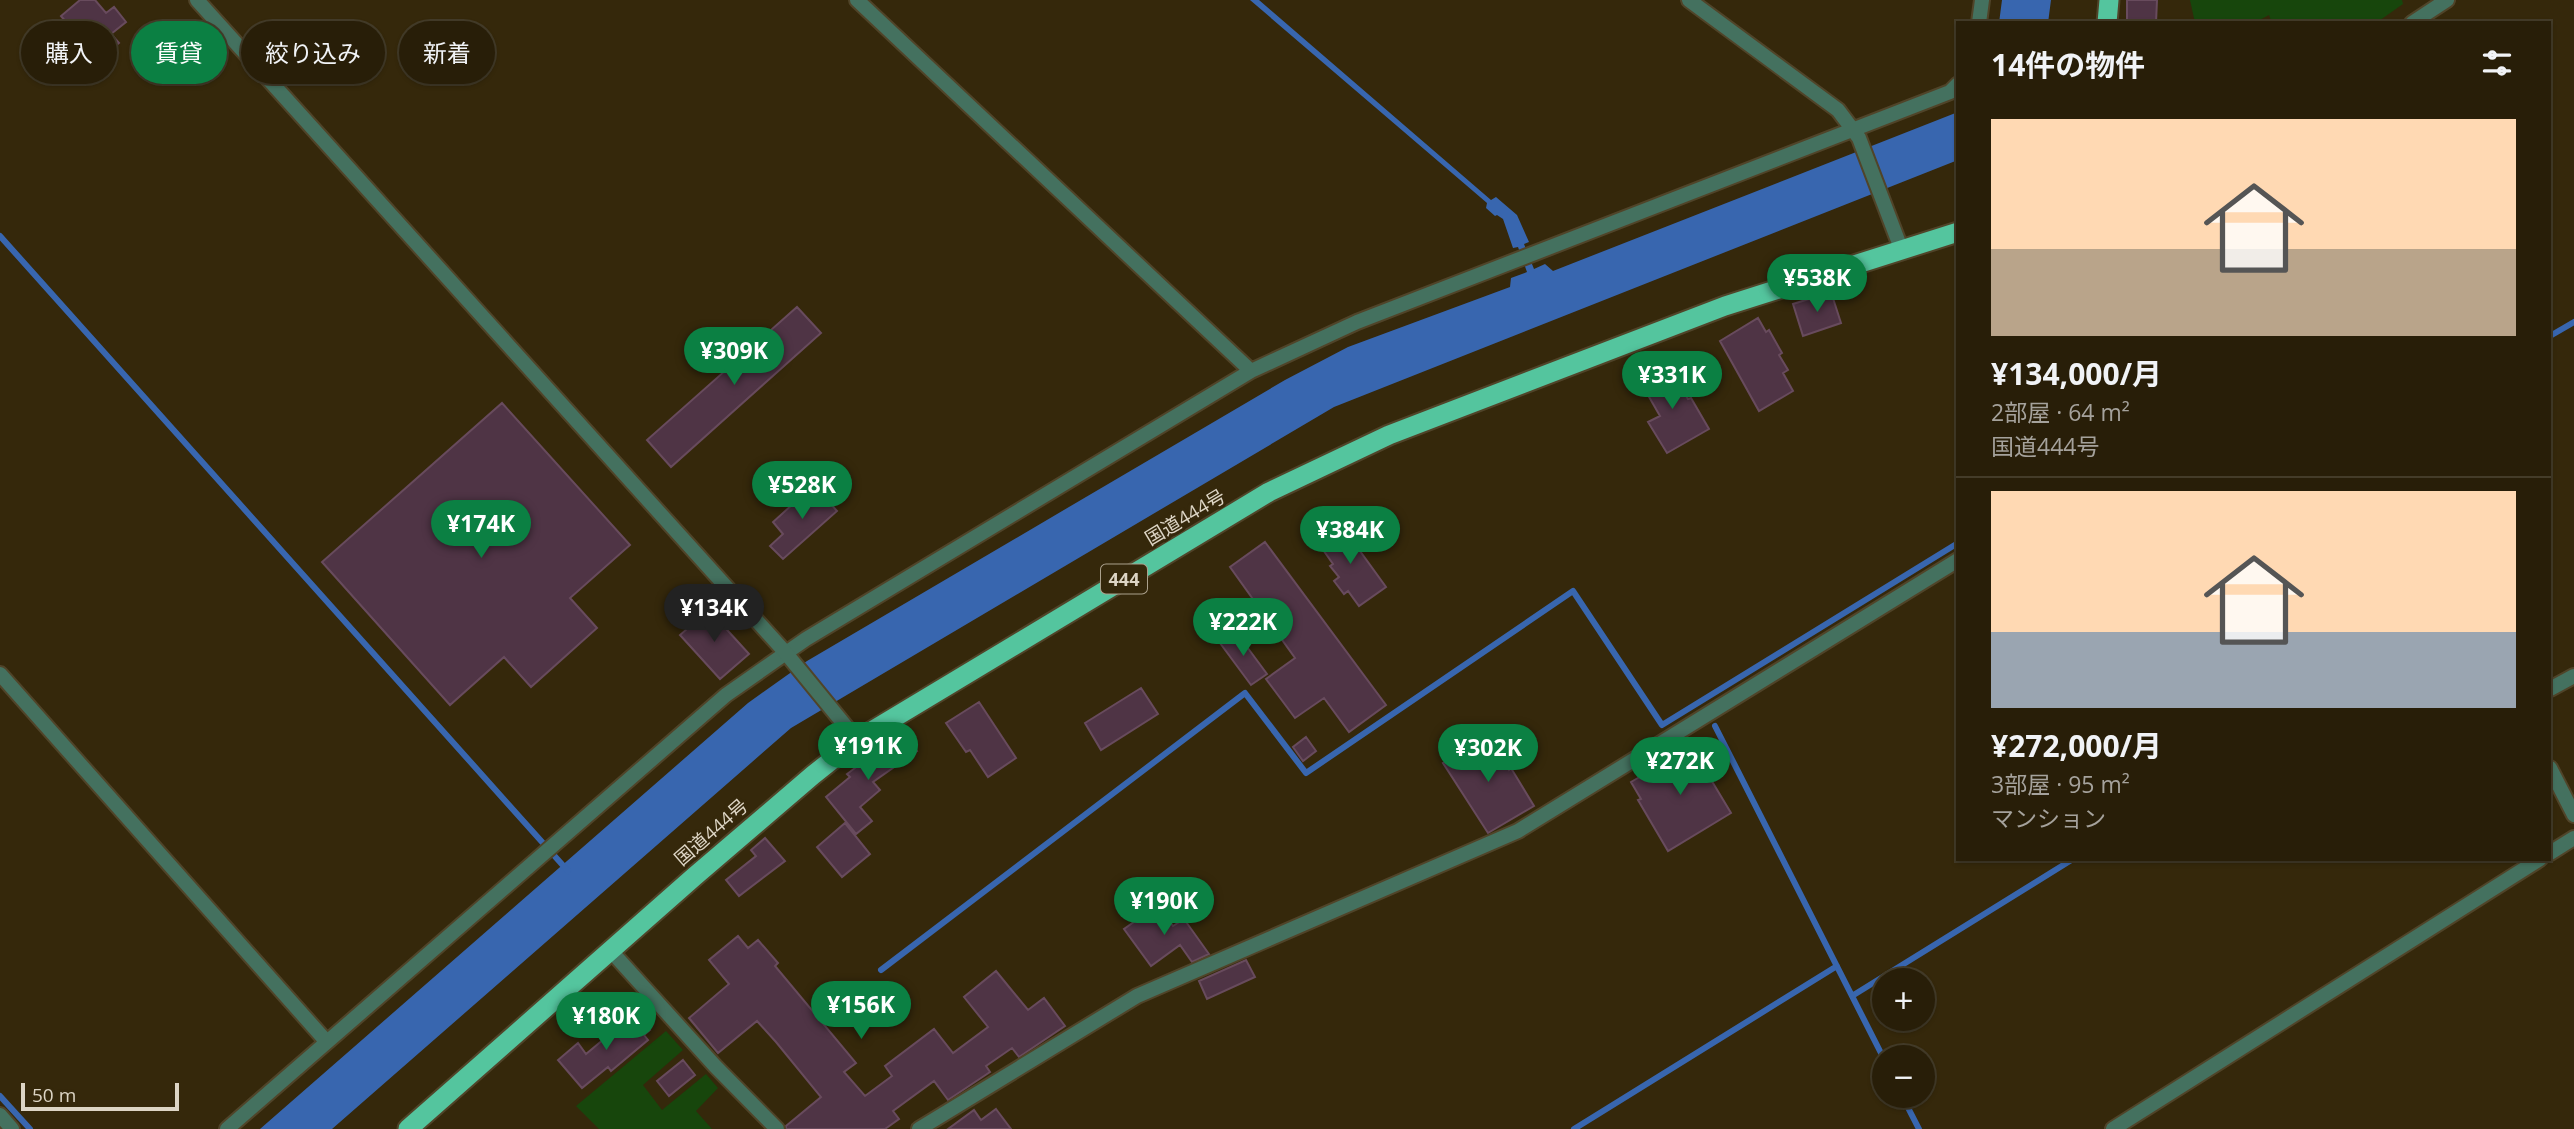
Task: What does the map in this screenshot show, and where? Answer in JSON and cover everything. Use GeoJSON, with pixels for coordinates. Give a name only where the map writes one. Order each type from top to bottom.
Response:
{"type":"FeatureCollection","features":[{"type":"Feature","properties":{"kind":"highway"},"geometry":{"type":"LineString","coordinates":[[2107,21],[2109,0]]}},
{"type":"Feature","properties":{"kind":"highway","name":"国道444号"},"geometry":{"type":"LineString","coordinates":[[408,1129],[783,800],[857,740],[1269,492],[1389,435],[1725,306],[1956,233]]}},
{"type":"Feature","properties":{"kind":"street"},"geometry":{"type":"LineString","coordinates":[[197,0],[789,657],[857,740]]}},
{"type":"Feature","properties":{"kind":"street"},"geometry":{"type":"LineString","coordinates":[[857,0],[1251,371]]}},
{"type":"Feature","properties":{"kind":"street"},"geometry":{"type":"LineString","coordinates":[[1689,0],[1838,110],[1857,134],[1902,251]]}},
{"type":"Feature","properties":{"kind":"street"},"geometry":{"type":"LineString","coordinates":[[1979,21],[1982,0]]}},
{"type":"Feature","properties":{"kind":"street"},"geometry":{"type":"LineString","coordinates":[[2415,21],[2447,0]]}},
{"type":"Feature","properties":{"kind":"street"},"geometry":{"type":"LineString","coordinates":[[227,1129],[726,695],[1251,371],[1357,322],[1857,134],[1950,92],[1956,86]]}},
{"type":"Feature","properties":{"kind":"street"},"geometry":{"type":"LineString","coordinates":[[919,1129],[1137,996],[1518,831],[1956,561]]}},
{"type":"Feature","properties":{"kind":"street"},"geometry":{"type":"LineString","coordinates":[[0,674],[326,1041]]}},
{"type":"Feature","properties":{"kind":"street"},"geometry":{"type":"LineString","coordinates":[[2551,688],[2574,676]]}},
{"type":"Feature","properties":{"kind":"street"},"geometry":{"type":"LineString","coordinates":[[2551,770],[2574,815]]}},
{"type":"Feature","properties":{"kind":"street"},"geometry":{"type":"LineString","coordinates":[[2551,852],[2574,838]]}},
{"type":"Feature","properties":{"kind":"street"},"geometry":{"type":"LineString","coordinates":[[2113,1129],[2537,861]]}},
{"type":"Feature","properties":{"kind":"street"},"geometry":{"type":"LineString","coordinates":[[611,951],[715,1066],[777,1129]]}},
{"type":"Feature","properties":{"kind":"street"},"geometry":{"type":"LineString","coordinates":[[0,1115],[12,1129]]}},
{"type":"Feature","properties":{"kind":"green space"},"geometry":{"type":"Polygon","coordinates":[[[2190,0],[2402,0],[2403,4],[2379,21],[2271,21],[2269,15],[2258,21],[2195,21],[2190,0]]]}},
{"type":"Feature","properties":{"kind":"green space"},"geometry":{"type":"Polygon","coordinates":[[[666,1031],[683,1050],[643,1085],[662,1110],[706,1074],[718,1088],[696,1111],[712,1129],[599,1129],[576,1106],[666,1031]]]}},
{"type":"Feature","properties":{"kind":"water"},"geometry":{"type":"Polygon","coordinates":[[[1250,0],[1259,0],[1491,200],[1496,197],[1517,215],[1529,242],[1524,244],[1534,269],[1545,264],[1553,271],[1956,113],[1956,161],[1334,407],[791,728],[332,1129],[260,1129],[748,703],[807,661],[1285,380],[1348,347],[1510,287],[1511,278],[1527,272],[1518,247],[1513,248],[1503,219],[1486,208],[1487,203],[1250,0]]]}},
{"type":"Feature","properties":{"kind":"water"},"geometry":{"type":"Polygon","coordinates":[[[2002,0],[2051,0],[2048,21],[1999,21],[2002,0]]]}},
{"type":"Feature","properties":{"kind":"building"},"geometry":{"type":"Polygon","coordinates":[[[80,0],[95,0],[106,13],[114,7],[126,22],[117,29],[117,21],[65,21],[61,16],[80,0]]]}},
{"type":"Feature","properties":{"kind":"building"},"geometry":{"type":"Polygon","coordinates":[[[2127,0],[2157,0],[2156,21],[2127,21],[2127,0]]]}},
{"type":"Feature","properties":{"kind":"building"},"geometry":{"type":"Polygon","coordinates":[[[1831,292],[1841,323],[1803,336],[1793,304],[1831,292]]]}},
{"type":"Feature","properties":{"kind":"building"},"geometry":{"type":"Polygon","coordinates":[[[797,307],[821,333],[671,467],[647,440],[797,307]]]}},
{"type":"Feature","properties":{"kind":"building"},"geometry":{"type":"Polygon","coordinates":[[[1758,318],[1766,332],[1769,330],[1782,353],[1779,355],[1788,370],[1783,373],[1793,391],[1759,411],[1720,341],[1758,318]]]}},
{"type":"Feature","properties":{"kind":"building"},"geometry":{"type":"Polygon","coordinates":[[[1667,365],[1709,429],[1667,453],[1648,422],[1660,416],[1640,381],[1667,365]]]}},
{"type":"Feature","properties":{"kind":"building"},"geometry":{"type":"Polygon","coordinates":[[[502,403],[630,545],[570,598],[597,628],[531,687],[504,657],[450,705],[322,562],[502,403]]]}},
{"type":"Feature","properties":{"kind":"building"},"geometry":{"type":"Polygon","coordinates":[[[814,485],[837,511],[783,559],[770,546],[783,534],[773,522],[814,485]]]}},
{"type":"Feature","properties":{"kind":"building"},"geometry":{"type":"Polygon","coordinates":[[[1334,523],[1353,550],[1357,547],[1386,587],[1359,606],[1348,591],[1344,594],[1334,581],[1339,577],[1314,537],[1334,523]]]}},
{"type":"Feature","properties":{"kind":"building"},"geometry":{"type":"Polygon","coordinates":[[[1265,542],[1386,705],[1349,732],[1324,698],[1295,718],[1266,679],[1295,658],[1230,567],[1265,542]]]}},
{"type":"Feature","properties":{"kind":"building"},"geometry":{"type":"Polygon","coordinates":[[[709,610],[749,654],[720,679],[680,635],[709,610]]]}},
{"type":"Feature","properties":{"kind":"building"},"geometry":{"type":"Polygon","coordinates":[[[1236,632],[1267,674],[1251,685],[1220,643],[1236,632]]]}},
{"type":"Feature","properties":{"kind":"building"},"geometry":{"type":"Polygon","coordinates":[[[1141,688],[1158,714],[1101,750],[1085,723],[1141,688]]]}},
{"type":"Feature","properties":{"kind":"building"},"geometry":{"type":"Polygon","coordinates":[[[979,702],[1016,758],[988,777],[970,750],[966,752],[946,723],[979,702]]]}},
{"type":"Feature","properties":{"kind":"building"},"geometry":{"type":"Polygon","coordinates":[[[903,732],[917,751],[873,782],[880,790],[860,807],[872,821],[856,834],[826,797],[850,777],[847,774],[903,732]]]}},
{"type":"Feature","properties":{"kind":"building"},"geometry":{"type":"Polygon","coordinates":[[[1487,735],[1534,806],[1488,833],[1443,763],[1487,735]]]}},
{"type":"Feature","properties":{"kind":"building"},"geometry":{"type":"Polygon","coordinates":[[[1306,737],[1316,751],[1303,761],[1293,747],[1306,737]]]}},
{"type":"Feature","properties":{"kind":"building"},"geometry":{"type":"Polygon","coordinates":[[[1694,740],[1703,754],[1698,758],[1731,813],[1668,851],[1638,800],[1641,799],[1631,782],[1676,756],[1674,752],[1694,740]]]}},
{"type":"Feature","properties":{"kind":"building"},"geometry":{"type":"Polygon","coordinates":[[[845,823],[870,854],[842,877],[817,847],[845,823]]]}},
{"type":"Feature","properties":{"kind":"building"},"geometry":{"type":"Polygon","coordinates":[[[765,838],[785,861],[739,896],[726,880],[756,856],[751,850],[765,838]]]}},
{"type":"Feature","properties":{"kind":"building"},"geometry":{"type":"Polygon","coordinates":[[[1158,905],[1173,926],[1184,919],[1209,954],[1192,962],[1180,945],[1151,966],[1124,929],[1158,905]]]}},
{"type":"Feature","properties":{"kind":"building"},"geometry":{"type":"Polygon","coordinates":[[[738,936],[748,948],[758,940],[778,963],[775,966],[856,1063],[844,1072],[865,1096],[892,1076],[885,1066],[934,1029],[953,1053],[988,1027],[964,997],[996,971],[1028,1010],[1044,998],[1065,1026],[1019,1057],[1012,1048],[986,1066],[990,1072],[948,1100],[934,1081],[893,1111],[899,1119],[885,1129],[786,1129],[786,1126],[821,1097],[776,1042],[757,1021],[718,1053],[689,1018],[729,984],[709,960],[738,936]]]}},
{"type":"Feature","properties":{"kind":"building"},"geometry":{"type":"Polygon","coordinates":[[[1246,960],[1255,977],[1207,999],[1199,981],[1246,960]]]}},
{"type":"Feature","properties":{"kind":"building"},"geometry":{"type":"Polygon","coordinates":[[[635,1013],[650,1030],[644,1035],[648,1040],[611,1071],[608,1067],[582,1088],[558,1060],[578,1043],[586,1054],[635,1013]]]}},
{"type":"Feature","properties":{"kind":"building"},"geometry":{"type":"Polygon","coordinates":[[[683,1060],[695,1075],[669,1096],[657,1081],[683,1060]]]}},
{"type":"Feature","properties":{"kind":"building"},"geometry":{"type":"Polygon","coordinates":[[[996,1109],[1011,1129],[948,1129],[974,1110],[981,1120],[996,1109]]]}},
{"type":"Feature","properties":{"kind":"waterway"},"geometry":{"type":"LineString","coordinates":[[0,236],[568,871]]}},
{"type":"Feature","properties":{"kind":"waterway"},"geometry":{"type":"LineString","coordinates":[[2551,335],[2574,322]]}},
{"type":"Feature","properties":{"kind":"waterway"},"geometry":{"type":"LineString","coordinates":[[881,970],[1245,693],[1306,773],[1573,591],[1662,725],[1956,544]]}},
{"type":"Feature","properties":{"kind":"waterway"},"geometry":{"type":"LineString","coordinates":[[1715,726],[1877,1045]]}},
{"type":"Feature","properties":{"kind":"waterway"},"geometry":{"type":"LineString","coordinates":[[1852,996],[2070,861]]}},
{"type":"Feature","properties":{"kind":"waterway"},"geometry":{"type":"LineString","coordinates":[[1574,1129],[1837,966]]}},
{"type":"Feature","properties":{"kind":"waterway"},"geometry":{"type":"LineString","coordinates":[[0,1096],[30,1129]]}},
{"type":"Feature","properties":{"kind":"waterway"},"geometry":{"type":"LineString","coordinates":[[1908,1108],[1919,1129]]}}]}
